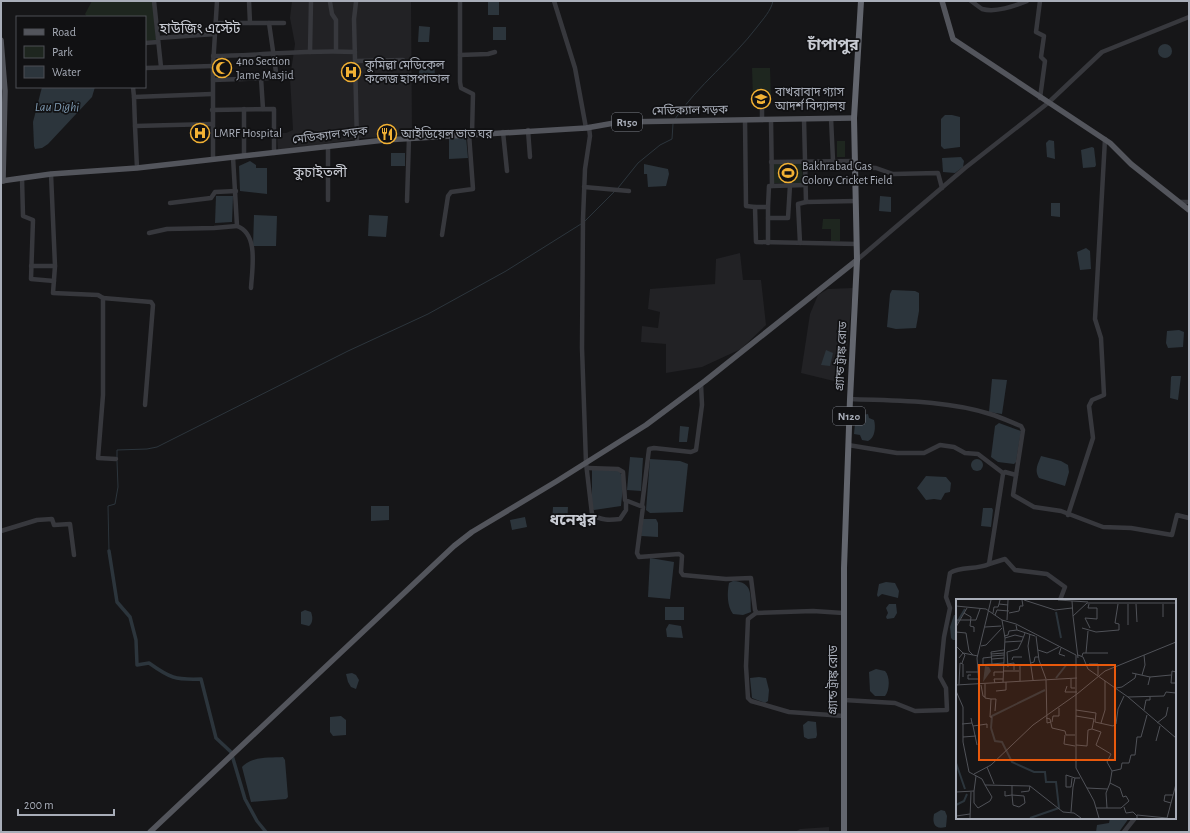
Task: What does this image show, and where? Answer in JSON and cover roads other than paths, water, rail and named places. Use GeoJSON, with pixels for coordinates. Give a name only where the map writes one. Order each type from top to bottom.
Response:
{"type":"FeatureCollection","features":[{"type":"Feature","properties":{"kind":"highway","name":"গ্র্যান্ড ট্রাঙ্ক রোড"},"geometry":{"type":"LineString","coordinates":[[844,832],[843,613],[848,445],[857,260],[854,118],[860,1]]}},
{"type":"Feature","properties":{"kind":"main road"},"geometry":{"type":"LineString","coordinates":[[942,1],[953,39],[1040,98],[1105,139],[1131,164],[1189,210]]}},
{"type":"Feature","properties":{"kind":"main road"},"geometry":{"type":"LineString","coordinates":[[1,40],[3,66],[2,181]]}},
{"type":"Feature","properties":{"kind":"main road","name":"মেডিক্যাল সড়ক"},"geometry":{"type":"LineString","coordinates":[[2,181],[51,174],[137,168],[213,158],[274,153],[357,142],[588,127],[620,122],[854,118]]}},
{"type":"Feature","properties":{"kind":"main road"},"geometry":{"type":"LineString","coordinates":[[150,832],[454,546],[472,532],[587,465],[646,425],[701,384],[857,260]]}},
{"type":"Feature","properties":{"kind":"street"},"geometry":{"type":"LineString","coordinates":[[154,1],[161,67]]}},
{"type":"Feature","properties":{"kind":"street"},"geometry":{"type":"LineString","coordinates":[[213,158],[212,94],[217,1]]}},
{"type":"Feature","properties":{"kind":"street"},"geometry":{"type":"LineString","coordinates":[[249,1],[250,23]]}},
{"type":"Feature","properties":{"kind":"street"},"geometry":{"type":"LineString","coordinates":[[310,52],[311,1]]}},
{"type":"Feature","properties":{"kind":"street"},"geometry":{"type":"LineString","coordinates":[[442,235],[448,196],[451,192],[473,189],[471,134],[473,96],[472,93],[461,88],[460,1]]}},
{"type":"Feature","properties":{"kind":"street"},"geometry":{"type":"LineString","coordinates":[[554,1],[575,68],[590,136],[584,186],[582,348],[587,465],[592,514],[596,518],[608,520],[620,519],[626,510],[624,475],[621,469],[587,465]]}},
{"type":"Feature","properties":{"kind":"street"},"geometry":{"type":"LineString","coordinates":[[971,1],[982,9],[1008,8],[1027,1]]}},
{"type":"Feature","properties":{"kind":"street"},"geometry":{"type":"LineString","coordinates":[[1040,1],[1036,32],[1044,36],[1041,57],[1045,61],[1040,98]]}},
{"type":"Feature","properties":{"kind":"street"},"geometry":{"type":"LineString","coordinates":[[330,2],[332,14],[336,20],[336,51]]}},
{"type":"Feature","properties":{"kind":"street"},"geometry":{"type":"LineString","coordinates":[[356,2],[354,19],[357,142]]}},
{"type":"Feature","properties":{"kind":"street"},"geometry":{"type":"LineString","coordinates":[[857,260],[942,188],[1048,103],[1102,52],[1189,17]]}},
{"type":"Feature","properties":{"kind":"street"},"geometry":{"type":"LineString","coordinates":[[216,23],[284,23]]}},
{"type":"Feature","properties":{"kind":"street"},"geometry":{"type":"LineString","coordinates":[[269,23],[276,72]]}},
{"type":"Feature","properties":{"kind":"street"},"geometry":{"type":"LineString","coordinates":[[146,42],[215,34]]}},
{"type":"Feature","properties":{"kind":"street"},"geometry":{"type":"LineString","coordinates":[[213,56],[336,51],[355,52]]}},
{"type":"Feature","properties":{"kind":"street"},"geometry":{"type":"LineString","coordinates":[[460,55],[488,54],[495,52]]}},
{"type":"Feature","properties":{"kind":"street"},"geometry":{"type":"LineString","coordinates":[[355,60],[403,60]]}},
{"type":"Feature","properties":{"kind":"street"},"geometry":{"type":"LineString","coordinates":[[146,68],[213,66]]}},
{"type":"Feature","properties":{"kind":"street"},"geometry":{"type":"LineString","coordinates":[[261,78],[263,109]]}},
{"type":"Feature","properties":{"kind":"street"},"geometry":{"type":"LineString","coordinates":[[213,80],[271,78]]}},
{"type":"Feature","properties":{"kind":"street"},"geometry":{"type":"LineString","coordinates":[[133,88],[137,168]]}},
{"type":"Feature","properties":{"kind":"street"},"geometry":{"type":"LineString","coordinates":[[134,97],[212,94]]}},
{"type":"Feature","properties":{"kind":"street"},"geometry":{"type":"LineString","coordinates":[[762,101],[762,120]]}},
{"type":"Feature","properties":{"kind":"street"},"geometry":{"type":"LineString","coordinates":[[244,109],[244,156]]}},
{"type":"Feature","properties":{"kind":"street"},"geometry":{"type":"LineString","coordinates":[[212,110],[272,109],[275,112],[274,153]]}},
{"type":"Feature","properties":{"kind":"street"},"geometry":{"type":"LineString","coordinates":[[831,118],[833,161]]}},
{"type":"Feature","properties":{"kind":"street"},"geometry":{"type":"LineString","coordinates":[[804,119],[806,202]]}},
{"type":"Feature","properties":{"kind":"street"},"geometry":{"type":"LineString","coordinates":[[745,120],[746,206],[768,207]]}},
{"type":"Feature","properties":{"kind":"street"},"geometry":{"type":"LineString","coordinates":[[771,120],[772,186]]}},
{"type":"Feature","properties":{"kind":"street"},"geometry":{"type":"LineString","coordinates":[[135,126],[212,124]]}},
{"type":"Feature","properties":{"kind":"street"},"geometry":{"type":"LineString","coordinates":[[528,130],[530,157]]}},
{"type":"Feature","properties":{"kind":"street"},"geometry":{"type":"LineString","coordinates":[[503,132],[507,171]]}},
{"type":"Feature","properties":{"kind":"street"},"geometry":{"type":"LineString","coordinates":[[407,201],[409,138]]}},
{"type":"Feature","properties":{"kind":"street"},"geometry":{"type":"LineString","coordinates":[[1068,515],[1093,438],[1089,406],[1092,400],[1104,395],[1101,338],[1095,319],[1105,139]]}},
{"type":"Feature","properties":{"kind":"street"},"geometry":{"type":"LineString","coordinates":[[328,147],[328,200]]}},
{"type":"Feature","properties":{"kind":"street"},"geometry":{"type":"LineString","coordinates":[[233,157],[237,226]]}},
{"type":"Feature","properties":{"kind":"street"},"geometry":{"type":"LineString","coordinates":[[771,162],[833,161],[876,168],[894,174],[938,173],[942,188]]}},
{"type":"Feature","properties":{"kind":"street"},"geometry":{"type":"LineString","coordinates":[[51,174],[55,266],[54,294],[98,295],[103,298],[151,302],[153,305],[145,405]]}},
{"type":"Feature","properties":{"kind":"street"},"geometry":{"type":"LineString","coordinates":[[22,178],[23,216],[33,220],[31,266],[32,280],[54,281]]}},
{"type":"Feature","properties":{"kind":"street"},"geometry":{"type":"LineString","coordinates":[[768,243],[769,186],[805,185]]}},
{"type":"Feature","properties":{"kind":"street"},"geometry":{"type":"LineString","coordinates":[[584,186],[629,191]]}},
{"type":"Feature","properties":{"kind":"street"},"geometry":{"type":"LineString","coordinates":[[768,218],[788,218],[790,186]]}},
{"type":"Feature","properties":{"kind":"street"},"geometry":{"type":"LineString","coordinates":[[170,203],[211,198],[214,192],[236,191]]}},
{"type":"Feature","properties":{"kind":"street"},"geometry":{"type":"LineString","coordinates":[[800,243],[798,204],[806,202],[856,201]]}},
{"type":"Feature","properties":{"kind":"street"},"geometry":{"type":"LineString","coordinates":[[1179,202],[1189,202]]}},
{"type":"Feature","properties":{"kind":"street"},"geometry":{"type":"LineString","coordinates":[[755,207],[756,241],[758,243],[857,244]]}},
{"type":"Feature","properties":{"kind":"street"},"geometry":{"type":"LineString","coordinates":[[149,233],[167,229],[237,226],[245,231],[251,244],[253,255],[251,288]]}},
{"type":"Feature","properties":{"kind":"street"},"geometry":{"type":"LineString","coordinates":[[31,266],[55,266]]}},
{"type":"Feature","properties":{"kind":"street"},"geometry":{"type":"LineString","coordinates":[[103,298],[103,395],[98,458],[116,459]]}},
{"type":"Feature","properties":{"kind":"street"},"geometry":{"type":"LineString","coordinates":[[701,384],[702,405],[696,450],[691,452],[654,448],[649,449],[637,555],[679,554],[682,556],[681,572],[687,576],[726,579],[751,578],[756,613]]}},
{"type":"Feature","properties":{"kind":"street"},"geometry":{"type":"LineString","coordinates":[[850,399],[910,402],[952,407],[989,414],[1021,426],[1023,430],[1013,495],[1034,507],[1060,511],[1103,527],[1132,528],[1172,535],[1177,516],[1189,518]]}},
{"type":"Feature","properties":{"kind":"street"},"geometry":{"type":"LineString","coordinates":[[848,445],[898,453],[924,453],[940,445],[954,447],[965,453],[978,454],[1003,473],[1016,474]]}},
{"type":"Feature","properties":{"kind":"street"},"geometry":{"type":"LineString","coordinates":[[989,564],[1003,473]]}},
{"type":"Feature","properties":{"kind":"street"},"geometry":{"type":"LineString","coordinates":[[626,501],[642,506]]}},
{"type":"Feature","properties":{"kind":"street"},"geometry":{"type":"LineString","coordinates":[[1,531],[37,520],[52,519],[54,525],[70,524],[74,555]]}},
{"type":"Feature","properties":{"kind":"street"},"geometry":{"type":"LineString","coordinates":[[844,700],[895,703],[915,711],[947,710],[946,688],[940,677],[944,636],[950,608],[946,596],[950,573],[956,570],[984,566],[1005,559],[1015,570],[1047,574],[1065,587],[1060,599]]}},
{"type":"Feature","properties":{"kind":"street"},"geometry":{"type":"LineString","coordinates":[[843,613],[756,613],[748,619],[746,631],[748,698],[751,701],[789,712],[844,716]]}},
{"type":"Feature","properties":{"kind":"street"},"geometry":{"type":"LineString","coordinates":[[1124,832],[1134,819]]}},
{"type":"Feature","properties":{"kind":"water"},"geometry":{"type":"Polygon","coordinates":[[[488,1],[499,1],[499,15],[488,15],[488,1]]]}},
{"type":"Feature","properties":{"kind":"water"},"geometry":{"type":"Polygon","coordinates":[[[419,26],[430,27],[429,42],[418,42],[419,26]]]}},
{"type":"Feature","properties":{"kind":"water"},"geometry":{"type":"Polygon","coordinates":[[[493,27],[506,27],[506,40],[493,40],[493,27]]]}},
{"type":"Feature","properties":{"kind":"water"},"geometry":{"type":"Polygon","coordinates":[[[1162,44],[1168,44],[1172,48],[1172,54],[1168,58],[1162,58],[1158,54],[1158,48],[1162,44]]]}},
{"type":"Feature","properties":{"kind":"water"},"geometry":{"type":"Polygon","coordinates":[[[434,61],[435,76],[419,76],[419,62],[434,61]]]}},
{"type":"Feature","properties":{"kind":"water","name":"Lau Dighi"},"geometry":{"type":"Polygon","coordinates":[[[42,88],[95,88],[92,97],[48,144],[42,148],[35,149],[33,122],[42,88]]]}},
{"type":"Feature","properties":{"kind":"water"},"geometry":{"type":"Polygon","coordinates":[[[945,115],[960,117],[960,147],[944,149],[941,146],[941,119],[945,115]]]}},
{"type":"Feature","properties":{"kind":"water"},"geometry":{"type":"Polygon","coordinates":[[[466,137],[468,158],[449,159],[449,139],[466,137]]]}},
{"type":"Feature","properties":{"kind":"water"},"geometry":{"type":"Polygon","coordinates":[[[1049,140],[1054,141],[1055,159],[1047,157],[1046,143],[1049,140]]]}},
{"type":"Feature","properties":{"kind":"water"},"geometry":{"type":"Polygon","coordinates":[[[1092,147],[1094,148],[1096,165],[1095,167],[1083,168],[1081,150],[1092,147]]]}},
{"type":"Feature","properties":{"kind":"water"},"geometry":{"type":"Polygon","coordinates":[[[391,153],[405,153],[405,166],[391,166],[391,153]]]}},
{"type":"Feature","properties":{"kind":"water"},"geometry":{"type":"Polygon","coordinates":[[[961,157],[964,161],[963,167],[955,173],[943,172],[942,158],[961,157]]]}},
{"type":"Feature","properties":{"kind":"water"},"geometry":{"type":"Polygon","coordinates":[[[250,161],[256,165],[256,168],[267,168],[267,194],[240,191],[239,166],[250,161]]]}},
{"type":"Feature","properties":{"kind":"water"},"geometry":{"type":"Polygon","coordinates":[[[644,164],[668,169],[669,174],[666,186],[648,187],[647,174],[644,174],[644,164]]]}},
{"type":"Feature","properties":{"kind":"water"},"geometry":{"type":"Polygon","coordinates":[[[216,196],[233,196],[232,222],[215,223],[216,196]]]}},
{"type":"Feature","properties":{"kind":"water"},"geometry":{"type":"Polygon","coordinates":[[[880,196],[891,197],[891,212],[879,211],[880,196]]]}},
{"type":"Feature","properties":{"kind":"water"},"geometry":{"type":"Polygon","coordinates":[[[1051,203],[1060,203],[1060,217],[1051,216],[1051,203]]]}},
{"type":"Feature","properties":{"kind":"water"},"geometry":{"type":"Polygon","coordinates":[[[254,215],[277,216],[276,246],[253,246],[254,215]]]}},
{"type":"Feature","properties":{"kind":"water"},"geometry":{"type":"Polygon","coordinates":[[[369,215],[388,216],[386,237],[368,236],[369,215]]]}},
{"type":"Feature","properties":{"kind":"water"},"geometry":{"type":"Polygon","coordinates":[[[1086,248],[1090,251],[1091,269],[1080,270],[1077,252],[1086,248]]]}},
{"type":"Feature","properties":{"kind":"water"},"geometry":{"type":"Polygon","coordinates":[[[892,290],[915,291],[919,293],[919,311],[916,328],[896,329],[887,327],[890,294],[892,290]]]}},
{"type":"Feature","properties":{"kind":"water"},"geometry":{"type":"Polygon","coordinates":[[[1179,330],[1184,332],[1183,347],[1168,348],[1166,343],[1167,331],[1179,330]]]}},
{"type":"Feature","properties":{"kind":"water"},"geometry":{"type":"Polygon","coordinates":[[[826,350],[833,353],[830,366],[821,365],[826,350]]]}},
{"type":"Feature","properties":{"kind":"water"},"geometry":{"type":"Polygon","coordinates":[[[1172,376],[1181,376],[1178,400],[1170,398],[1172,376]]]}},
{"type":"Feature","properties":{"kind":"water"},"geometry":{"type":"Polygon","coordinates":[[[992,379],[1007,380],[1002,414],[989,412],[992,379]]]}},
{"type":"Feature","properties":{"kind":"water"},"geometry":{"type":"Polygon","coordinates":[[[860,412],[862,415],[868,414],[869,418],[874,420],[874,432],[868,441],[862,440],[860,435],[854,434],[856,413],[857,415],[860,412]]]}},
{"type":"Feature","properties":{"kind":"water"},"geometry":{"type":"Polygon","coordinates":[[[999,423],[1021,431],[1016,462],[1014,464],[998,462],[991,457],[995,426],[999,423]]]}},
{"type":"Feature","properties":{"kind":"water"},"geometry":{"type":"Polygon","coordinates":[[[680,426],[689,427],[687,442],[679,442],[680,426]]]}},
{"type":"Feature","properties":{"kind":"water"},"geometry":{"type":"Polygon","coordinates":[[[1041,456],[1061,461],[1068,465],[1069,472],[1065,486],[1039,478],[1037,470],[1041,456]]]}},
{"type":"Feature","properties":{"kind":"water"},"geometry":{"type":"Polygon","coordinates":[[[630,457],[643,458],[641,491],[627,490],[630,457]]]}},
{"type":"Feature","properties":{"kind":"water"},"geometry":{"type":"Polygon","coordinates":[[[650,459],[680,461],[688,464],[683,512],[650,513],[646,510],[650,459]]]}},
{"type":"Feature","properties":{"kind":"water"},"geometry":{"type":"Polygon","coordinates":[[[977,459],[981,461],[983,465],[981,469],[977,471],[973,469],[971,465],[973,461],[977,459]]]}},
{"type":"Feature","properties":{"kind":"water"},"geometry":{"type":"Polygon","coordinates":[[[592,469],[619,470],[623,483],[621,506],[594,510],[592,508],[592,469]]]}},
{"type":"Feature","properties":{"kind":"water"},"geometry":{"type":"Polygon","coordinates":[[[926,476],[946,477],[951,483],[950,492],[945,493],[941,500],[926,500],[917,488],[926,476]]]}},
{"type":"Feature","properties":{"kind":"water"},"geometry":{"type":"Polygon","coordinates":[[[371,506],[389,506],[389,520],[371,521],[371,506]]]}},
{"type":"Feature","properties":{"kind":"water"},"geometry":{"type":"Polygon","coordinates":[[[553,507],[568,507],[567,525],[552,524],[553,507]]]}},
{"type":"Feature","properties":{"kind":"water"},"geometry":{"type":"Polygon","coordinates":[[[983,508],[992,508],[993,510],[991,527],[981,526],[983,508]]]}},
{"type":"Feature","properties":{"kind":"water"},"geometry":{"type":"Polygon","coordinates":[[[525,517],[527,527],[512,530],[510,520],[525,517]]]}},
{"type":"Feature","properties":{"kind":"water"},"geometry":{"type":"Polygon","coordinates":[[[643,519],[656,519],[658,523],[658,537],[641,536],[643,519]]]}},
{"type":"Feature","properties":{"kind":"water"},"geometry":{"type":"Polygon","coordinates":[[[650,558],[674,562],[670,599],[648,597],[650,558]]]}},
{"type":"Feature","properties":{"kind":"water"},"geometry":{"type":"Polygon","coordinates":[[[733,581],[745,584],[748,587],[750,591],[751,612],[743,615],[733,614],[731,611],[728,591],[729,583],[733,581]]]}},
{"type":"Feature","properties":{"kind":"water"},"geometry":{"type":"Polygon","coordinates":[[[886,582],[895,583],[899,591],[898,598],[882,594],[878,597],[879,584],[886,582]]]}},
{"type":"Feature","properties":{"kind":"water"},"geometry":{"type":"Polygon","coordinates":[[[889,604],[896,604],[897,613],[894,618],[887,619],[886,617],[888,613],[886,608],[889,604]]]}},
{"type":"Feature","properties":{"kind":"water"},"geometry":{"type":"Polygon","coordinates":[[[665,607],[684,607],[684,620],[665,620],[665,607]]]}},
{"type":"Feature","properties":{"kind":"water"},"geometry":{"type":"Polygon","coordinates":[[[305,610],[311,612],[312,614],[312,622],[309,626],[301,624],[301,612],[305,610]]]}},
{"type":"Feature","properties":{"kind":"water"},"geometry":{"type":"Polygon","coordinates":[[[954,615],[956,615],[956,640],[951,638],[950,627],[954,615]]]}},
{"type":"Feature","properties":{"kind":"water"},"geometry":{"type":"Polygon","coordinates":[[[669,624],[681,626],[683,638],[667,637],[666,629],[669,624]]]}},
{"type":"Feature","properties":{"kind":"water"},"geometry":{"type":"Polygon","coordinates":[[[876,669],[885,671],[888,676],[889,687],[885,696],[875,696],[870,691],[869,672],[876,669]]]}},
{"type":"Feature","properties":{"kind":"water"},"geometry":{"type":"Polygon","coordinates":[[[352,673],[356,675],[359,680],[356,689],[351,687],[346,674],[352,673]]]}},
{"type":"Feature","properties":{"kind":"water"},"geometry":{"type":"Polygon","coordinates":[[[750,678],[766,678],[769,690],[768,701],[765,703],[752,698],[750,678]]]}},
{"type":"Feature","properties":{"kind":"water"},"geometry":{"type":"Polygon","coordinates":[[[341,716],[346,720],[346,735],[333,736],[330,732],[330,717],[341,716]]]}},
{"type":"Feature","properties":{"kind":"water"},"geometry":{"type":"Polygon","coordinates":[[[808,721],[816,722],[816,738],[808,739],[804,737],[803,725],[808,721]]]}},
{"type":"Feature","properties":{"kind":"water"},"geometry":{"type":"Polygon","coordinates":[[[283,757],[285,760],[288,797],[286,799],[251,802],[242,767],[246,763],[256,759],[283,757]]]}},
{"type":"Feature","properties":{"kind":"water"},"geometry":{"type":"Polygon","coordinates":[[[941,810],[945,811],[947,816],[946,827],[939,828],[933,821],[934,814],[941,810]]]}},
{"type":"Feature","properties":{"kind":"water"},"geometry":{"type":"Polygon","coordinates":[[[1110,819],[1128,819],[1119,832],[1096,832],[1097,825],[1109,823],[1110,819]]]}},
{"type":"Feature","properties":{"kind":"waterway"},"geometry":{"type":"LineString","coordinates":[[675,119],[694,95],[747,39],[766,15],[773,1]]}},
{"type":"Feature","properties":{"kind":"waterway"},"geometry":{"type":"LineString","coordinates":[[618,188],[638,163],[660,145],[672,139],[673,124]]}},
{"type":"Feature","properties":{"kind":"waterway"},"geometry":{"type":"LineString","coordinates":[[585,221],[614,192]]}},
{"type":"Feature","properties":{"kind":"waterway"},"geometry":{"type":"LineString","coordinates":[[117,458],[117,450],[147,449],[157,447],[348,351],[428,314],[506,271],[581,224]]}},
{"type":"Feature","properties":{"kind":"waterway"},"geometry":{"type":"LineString","coordinates":[[109,551],[108,506],[115,504],[118,487],[117,461]]}},
{"type":"Feature","properties":{"kind":"waterway"},"geometry":{"type":"LineString","coordinates":[[109,551],[117,602],[130,617],[136,640],[137,665],[149,663],[162,672],[173,677],[201,679],[216,738],[231,752],[245,799],[257,821],[266,832]]}},
{"type":"Feature","properties":{"kind":"place","name":"4no Section Jame Masjid"},"geometry":{"type":"Point","coordinates":[222,68]}},
{"type":"Feature","properties":{"kind":"place","name":"কুমিল্লা মেডিকেল কলেজ হাসপাতাল"},"geometry":{"type":"Point","coordinates":[351,72]}},
{"type":"Feature","properties":{"kind":"place","name":"বাখরাবাদ গ্যাস আদর্শ বিদ্যালয়"},"geometry":{"type":"Point","coordinates":[761,99]}},
{"type":"Feature","properties":{"kind":"place","name":"LMRF Hospital"},"geometry":{"type":"Point","coordinates":[200,133]}},
{"type":"Feature","properties":{"kind":"place","name":"আইডিয়েল ভাত ঘর"},"geometry":{"type":"Point","coordinates":[387,134]}},
{"type":"Feature","properties":{"kind":"place","name":"Bakhrabad Gas Colony Cricket Field"},"geometry":{"type":"Point","coordinates":[788,173]}},
{"type":"Feature","properties":{"kind":"district","name":"হাউজিং এস্টেট"},"geometry":{"type":"Point","coordinates":[200,28]}},
{"type":"Feature","properties":{"kind":"district","name":"চাঁপাপুর"},"geometry":{"type":"Point","coordinates":[833,44]}},
{"type":"Feature","properties":{"kind":"district","name":"কুচাইতলী"},"geometry":{"type":"Point","coordinates":[320,172]}},
{"type":"Feature","properties":{"kind":"district","name":"ধনেশ্বর"},"geometry":{"type":"Point","coordinates":[573,519]}}]}
